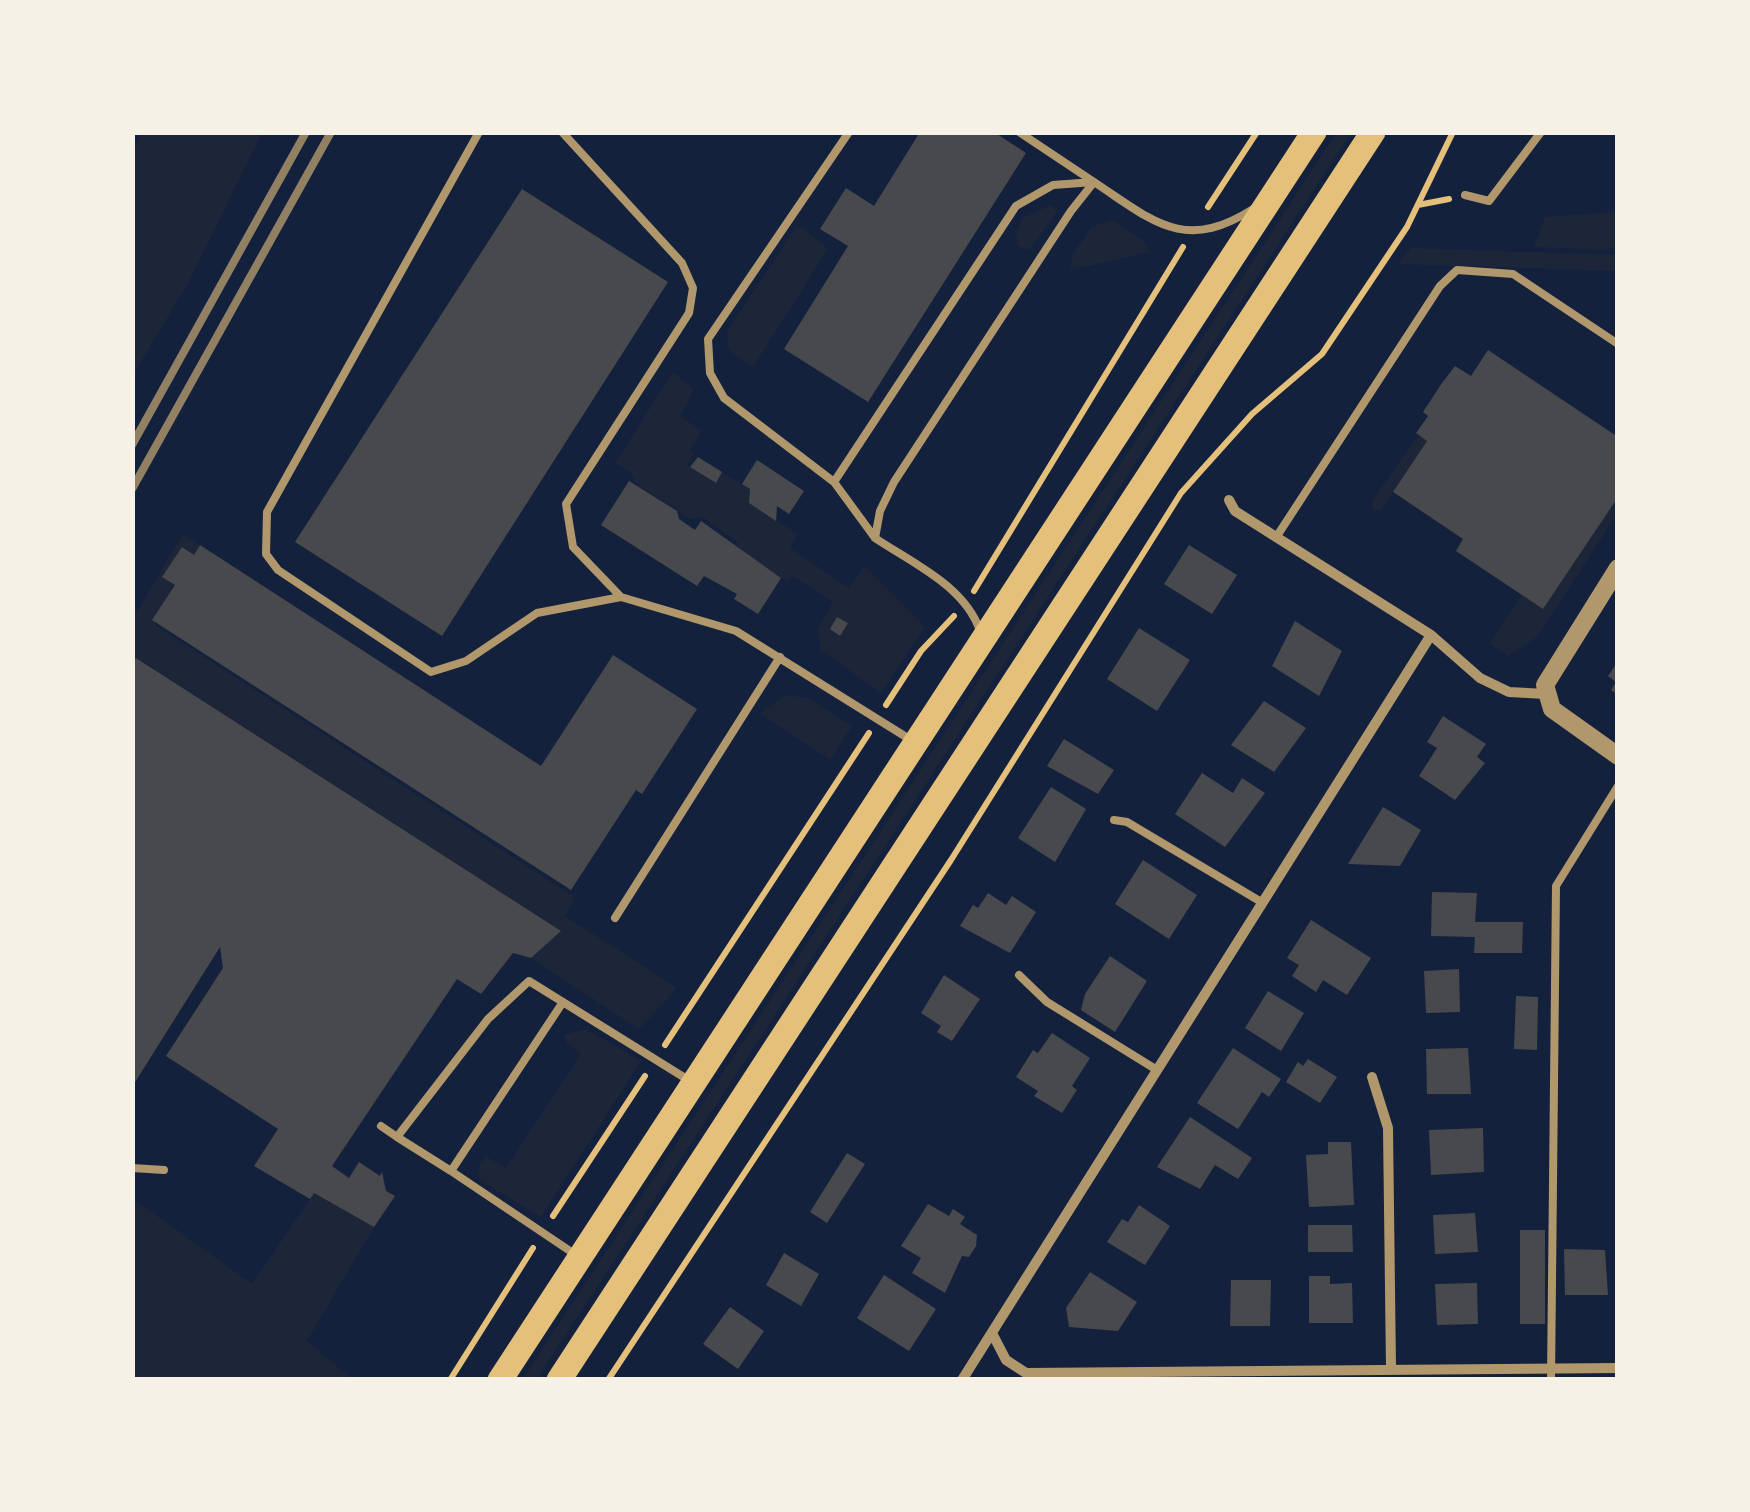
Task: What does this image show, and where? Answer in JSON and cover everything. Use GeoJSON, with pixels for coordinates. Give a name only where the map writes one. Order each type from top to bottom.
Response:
{"type":"FeatureCollection","features":[{"type":"Feature","properties":{"kind":"main road"},"geometry":{"type":"LineString","coordinates":[[500,1380],[1314,132]]}},
{"type":"Feature","properties":{"kind":"main road"},"geometry":{"type":"LineString","coordinates":[[559,1380],[1373,132]]}},
{"type":"Feature","properties":{"kind":"street"},"geometry":{"type":"LineString","coordinates":[[1229,500],[1235,511],[1431,635],[1480,678],[1509,692],[1546,694]]}},
{"type":"Feature","properties":{"kind":"street"},"geometry":{"type":"LineString","coordinates":[[1618,568],[1548,676],[1546,694],[1552,708],[1618,756]]}},
{"type":"Feature","properties":{"kind":"street"},"geometry":{"type":"LineString","coordinates":[[962,1380],[1431,635]]}},
{"type":"Feature","properties":{"kind":"street"},"geometry":{"type":"LineString","coordinates":[[1372,1077],[1388,1128],[1391,1369]]}},
{"type":"Feature","properties":{"kind":"street"},"geometry":{"type":"LineString","coordinates":[[992,1336],[1006,1360],[1026,1374],[1391,1369],[1551,1374],[1618,1368]]}},
{"type":"Feature","properties":{"kind":"lane"},"geometry":{"type":"LineString","coordinates":[[479,132],[267,512],[266,554],[278,570],[430,672],[466,661],[537,613],[622,597],[736,631],[915,742]]}},
{"type":"Feature","properties":{"kind":"lane"},"geometry":{"type":"LineString","coordinates":[[562,132],[682,263],[693,288],[689,313],[566,504],[573,547],[622,597]]}},
{"type":"Feature","properties":{"kind":"lane"},"geometry":{"type":"LineString","coordinates":[[849,132],[708,340],[710,373],[724,398],[834,482],[875,538],[966,604],[983,639]]}},
{"type":"Feature","properties":{"kind":"lane"},"geometry":{"type":"LineString","coordinates":[[1019,132],[1162,228],[1191,233],[1235,220],[1273,196]]}},
{"type":"Feature","properties":{"kind":"lane"},"geometry":{"type":"LineString","coordinates":[[1465,195],[1489,201],[1542,132]]}},
{"type":"Feature","properties":{"kind":"lane"},"geometry":{"type":"LineString","coordinates":[[834,482],[1016,206],[1053,185],[1094,182]]}},
{"type":"Feature","properties":{"kind":"lane"},"geometry":{"type":"LineString","coordinates":[[875,538],[880,511],[894,482],[1071,211],[1094,182]]}},
{"type":"Feature","properties":{"kind":"lane"},"geometry":{"type":"LineString","coordinates":[[1277,536],[1440,286],[1457,270],[1513,274],[1618,344]]}},
{"type":"Feature","properties":{"kind":"lane"},"geometry":{"type":"LineString","coordinates":[[615,918],[780,657]]}},
{"type":"Feature","properties":{"kind":"lane"},"geometry":{"type":"LineString","coordinates":[[1551,1374],[1556,886],[1618,786]]}},
{"type":"Feature","properties":{"kind":"lane"},"geometry":{"type":"LineString","coordinates":[[1114,820],[1127,822],[1263,903]]}},
{"type":"Feature","properties":{"kind":"lane"},"geometry":{"type":"LineString","coordinates":[[1019,975],[1047,1002],[1156,1070]]}},
{"type":"Feature","properties":{"kind":"lane"},"geometry":{"type":"LineString","coordinates":[[397,1137],[488,1019],[529,982],[694,1083]]}},
{"type":"Feature","properties":{"kind":"lane"},"geometry":{"type":"LineString","coordinates":[[451,1172],[563,1002]]}},
{"type":"Feature","properties":{"kind":"lane"},"geometry":{"type":"LineString","coordinates":[[381,1126],[580,1257]]}},
{"type":"Feature","properties":{"kind":"lane"},"geometry":{"type":"LineString","coordinates":[[132,1168],[164,1170]]}},
{"type":"Feature","properties":{"kind":"path"},"geometry":{"type":"LineString","coordinates":[[450,1380],[921,652],[966,604],[1191,233],[1257,132]]}},
{"type":"Feature","properties":{"kind":"path"},"geometry":{"type":"LineString","coordinates":[[608,1380],[951,860],[1181,493],[1252,414],[1322,354],[1372,284],[1418,205],[1452,132]]}},
{"type":"Feature","properties":{"kind":"path"},"geometry":{"type":"LineString","coordinates":[[1418,205],[1465,195]]}},
{"type":"Feature","properties":{"kind":"shaded area"},"geometry":{"type":"Polygon","coordinates":[[[1337,132],[1351,133],[537,1379],[523,1379],[1337,132]]]}},
{"type":"Feature","properties":{"kind":"shaded area"},"geometry":{"type":"Polygon","coordinates":[[[142,133],[262,133],[188,283],[133,375],[132,151],[142,133]]]}},
{"type":"Feature","properties":{"kind":"shaded area"},"geometry":{"type":"Polygon","coordinates":[[[1051,205],[1057,212],[1029,250],[1018,246],[1016,233],[1022,218],[1051,205]]]}},
{"type":"Feature","properties":{"kind":"shaded area"},"geometry":{"type":"Polygon","coordinates":[[[1617,212],[1617,246],[1606,250],[1534,247],[1545,217],[1617,212]]]}},
{"type":"Feature","properties":{"kind":"shaded area"},"geometry":{"type":"Polygon","coordinates":[[[1112,220],[1143,240],[1150,252],[1070,270],[1072,256],[1092,226],[1112,220]]]}},
{"type":"Feature","properties":{"kind":"shaded area"},"geometry":{"type":"Polygon","coordinates":[[[796,227],[804,228],[828,249],[753,367],[729,350],[727,331],[796,227]]]}},
{"type":"Feature","properties":{"kind":"shaded area"},"geometry":{"type":"Polygon","coordinates":[[[1411,248],[1617,255],[1617,271],[1398,264],[1411,248]]]}},
{"type":"Feature","properties":{"kind":"shaded area"},"geometry":{"type":"Polygon","coordinates":[[[673,372],[694,390],[680,416],[702,431],[690,449],[695,453],[687,465],[715,483],[722,472],[750,489],[749,503],[798,534],[790,548],[849,588],[864,566],[925,627],[881,693],[821,650],[817,629],[833,602],[792,576],[788,582],[735,548],[738,543],[703,517],[690,519],[635,483],[632,473],[615,463],[673,372]]]}},
{"type":"Feature","properties":{"kind":"shaded area"},"geometry":{"type":"Polygon","coordinates":[[[1418,435],[1427,441],[1381,510],[1373,511],[1372,501],[1418,435]]]}},
{"type":"Feature","properties":{"kind":"shaded area"},"geometry":{"type":"Polygon","coordinates":[[[1617,497],[1617,514],[1537,637],[1508,656],[1489,643],[1522,595],[1543,608],[1617,497]]]}},
{"type":"Feature","properties":{"kind":"shaded area"},"geometry":{"type":"Polygon","coordinates":[[[182,535],[204,548],[198,558],[182,547],[163,576],[179,587],[155,625],[576,898],[565,916],[677,988],[639,1029],[531,958],[561,931],[137,658],[133,664],[133,618],[182,535]]]}},
{"type":"Feature","properties":{"kind":"shaded area"},"geometry":{"type":"Polygon","coordinates":[[[785,695],[808,698],[852,726],[830,760],[760,714],[785,695]]]}},
{"type":"Feature","properties":{"kind":"shaded area"},"geometry":{"type":"Polygon","coordinates":[[[586,1029],[641,1061],[541,1217],[484,1183],[478,1176],[480,1164],[487,1157],[506,1168],[581,1054],[567,1043],[564,1035],[586,1029]]]}},
{"type":"Feature","properties":{"kind":"shaded area"},"geometry":{"type":"Polygon","coordinates":[[[314,1193],[374,1227],[307,1341],[352,1379],[133,1379],[132,1198],[252,1284],[314,1193]]]}},
{"type":"Feature","properties":{"kind":"building"},"geometry":{"type":"Polygon","coordinates":[[[920,132],[994,132],[1026,153],[868,402],[784,349],[848,246],[820,229],[846,188],[874,206],[920,132]]]}},
{"type":"Feature","properties":{"kind":"building"},"geometry":{"type":"Polygon","coordinates":[[[522,189],[668,282],[442,636],[295,542],[522,189]]]}},
{"type":"Feature","properties":{"kind":"building"},"geometry":{"type":"Polygon","coordinates":[[[1488,350],[1618,437],[1618,497],[1543,609],[1456,551],[1463,539],[1393,492],[1427,441],[1416,433],[1428,416],[1423,412],[1442,383],[1455,366],[1471,376],[1488,350]]]}},
{"type":"Feature","properties":{"kind":"building"},"geometry":{"type":"Polygon","coordinates":[[[698,457],[722,472],[716,483],[690,467],[698,457]]]}},
{"type":"Feature","properties":{"kind":"building"},"geometry":{"type":"Polygon","coordinates":[[[757,460],[804,491],[789,514],[777,506],[776,521],[749,503],[750,489],[742,484],[757,460]]]}},
{"type":"Feature","properties":{"kind":"building"},"geometry":{"type":"Polygon","coordinates":[[[629,481],[677,511],[679,519],[695,530],[701,521],[781,578],[758,614],[734,599],[737,594],[704,576],[697,586],[601,525],[629,481]]]}},
{"type":"Feature","properties":{"kind":"building"},"geometry":{"type":"Polygon","coordinates":[[[200,545],[541,766],[613,655],[697,709],[642,794],[636,790],[571,890],[152,620],[175,585],[162,577],[182,547],[194,555],[200,545]]]}},
{"type":"Feature","properties":{"kind":"building"},"geometry":{"type":"Polygon","coordinates":[[[1189,545],[1237,575],[1212,614],[1164,584],[1189,545]]]}},
{"type":"Feature","properties":{"kind":"building"},"geometry":{"type":"Polygon","coordinates":[[[837,617],[848,623],[840,636],[830,629],[837,617]]]}},
{"type":"Feature","properties":{"kind":"building"},"geometry":{"type":"Polygon","coordinates":[[[1295,621],[1342,651],[1319,696],[1272,666],[1295,621]]]}},
{"type":"Feature","properties":{"kind":"building"},"geometry":{"type":"Polygon","coordinates":[[[1139,628],[1190,660],[1157,711],[1107,679],[1139,628]]]}},
{"type":"Feature","properties":{"kind":"building"},"geometry":{"type":"Polygon","coordinates":[[[136,658],[561,931],[531,958],[513,953],[481,994],[457,979],[332,1166],[349,1178],[359,1162],[380,1176],[382,1172],[386,1191],[395,1196],[374,1227],[314,1193],[310,1199],[254,1166],[278,1129],[166,1056],[223,968],[220,947],[132,1087],[132,664],[136,658]]]}},
{"type":"Feature","properties":{"kind":"building"},"geometry":{"type":"Polygon","coordinates":[[[1618,661],[1618,695],[1611,690],[1616,682],[1608,676],[1618,661]]]}},
{"type":"Feature","properties":{"kind":"building"},"geometry":{"type":"Polygon","coordinates":[[[1264,701],[1306,728],[1274,772],[1231,745],[1264,701]]]}},
{"type":"Feature","properties":{"kind":"building"},"geometry":{"type":"Polygon","coordinates":[[[1443,716],[1486,744],[1477,757],[1485,763],[1455,800],[1419,776],[1437,748],[1427,742],[1443,716]]]}},
{"type":"Feature","properties":{"kind":"building"},"geometry":{"type":"Polygon","coordinates":[[[1064,739],[1114,770],[1098,794],[1047,766],[1064,739]]]}},
{"type":"Feature","properties":{"kind":"building"},"geometry":{"type":"Polygon","coordinates":[[[1202,773],[1233,793],[1242,778],[1265,793],[1225,847],[1175,814],[1202,773]]]}},
{"type":"Feature","properties":{"kind":"building"},"geometry":{"type":"Polygon","coordinates":[[[1051,787],[1086,809],[1055,862],[1018,838],[1051,787]]]}},
{"type":"Feature","properties":{"kind":"building"},"geometry":{"type":"Polygon","coordinates":[[[1383,807],[1421,830],[1400,866],[1348,864],[1383,807]]]}},
{"type":"Feature","properties":{"kind":"building"},"geometry":{"type":"Polygon","coordinates":[[[1143,860],[1197,895],[1169,939],[1115,904],[1143,860]]]}},
{"type":"Feature","properties":{"kind":"building"},"geometry":{"type":"Polygon","coordinates":[[[1432,892],[1477,893],[1475,922],[1523,922],[1522,953],[1474,953],[1475,937],[1431,936],[1432,892]]]}},
{"type":"Feature","properties":{"kind":"building"},"geometry":{"type":"Polygon","coordinates":[[[988,893],[1006,905],[1012,896],[1036,912],[1010,953],[960,926],[973,905],[978,908],[988,893]]]}},
{"type":"Feature","properties":{"kind":"building"},"geometry":{"type":"Polygon","coordinates":[[[1311,920],[1371,958],[1347,995],[1323,980],[1316,992],[1292,976],[1299,965],[1287,958],[1311,920]]]}},
{"type":"Feature","properties":{"kind":"building"},"geometry":{"type":"Polygon","coordinates":[[[1110,956],[1147,981],[1115,1032],[1081,1010],[1085,994],[1110,956]]]}},
{"type":"Feature","properties":{"kind":"building"},"geometry":{"type":"Polygon","coordinates":[[[1459,969],[1460,1012],[1426,1013],[1424,971],[1459,969]]]}},
{"type":"Feature","properties":{"kind":"building"},"geometry":{"type":"Polygon","coordinates":[[[944,975],[980,999],[952,1041],[937,1032],[941,1026],[921,1013],[944,975]]]}},
{"type":"Feature","properties":{"kind":"building"},"geometry":{"type":"Polygon","coordinates":[[[1268,991],[1304,1013],[1281,1051],[1245,1028],[1268,991]]]}},
{"type":"Feature","properties":{"kind":"building"},"geometry":{"type":"Polygon","coordinates":[[[1516,996],[1538,997],[1537,1050],[1514,1049],[1516,996]]]}},
{"type":"Feature","properties":{"kind":"building"},"geometry":{"type":"Polygon","coordinates":[[[1052,1033],[1090,1058],[1072,1086],[1077,1090],[1062,1113],[1034,1096],[1038,1091],[1016,1077],[1033,1050],[1038,1053],[1052,1033]]]}},
{"type":"Feature","properties":{"kind":"building"},"geometry":{"type":"Polygon","coordinates":[[[1233,1048],[1281,1079],[1269,1097],[1262,1092],[1238,1129],[1197,1103],[1233,1048]]]}},
{"type":"Feature","properties":{"kind":"building"},"geometry":{"type":"Polygon","coordinates":[[[1468,1048],[1471,1094],[1427,1094],[1426,1049],[1468,1048]]]}},
{"type":"Feature","properties":{"kind":"building"},"geometry":{"type":"Polygon","coordinates":[[[1308,1059],[1337,1077],[1320,1103],[1286,1082],[1298,1062],[1303,1066],[1308,1059]]]}},
{"type":"Feature","properties":{"kind":"building"},"geometry":{"type":"Polygon","coordinates":[[[1190,1117],[1252,1158],[1238,1179],[1215,1165],[1200,1189],[1157,1167],[1190,1117]]]}},
{"type":"Feature","properties":{"kind":"building"},"geometry":{"type":"Polygon","coordinates":[[[1483,1128],[1484,1172],[1431,1175],[1429,1130],[1483,1128]]]}},
{"type":"Feature","properties":{"kind":"building"},"geometry":{"type":"Polygon","coordinates":[[[1328,1142],[1351,1142],[1354,1205],[1309,1207],[1306,1155],[1328,1154],[1328,1142]]]}},
{"type":"Feature","properties":{"kind":"building"},"geometry":{"type":"Polygon","coordinates":[[[847,1153],[865,1164],[827,1223],[810,1212],[847,1153]]]}},
{"type":"Feature","properties":{"kind":"building"},"geometry":{"type":"Polygon","coordinates":[[[928,1204],[949,1216],[953,1209],[965,1217],[960,1224],[977,1235],[976,1246],[969,1257],[962,1256],[945,1293],[912,1273],[921,1258],[901,1246],[928,1204]]]}},
{"type":"Feature","properties":{"kind":"building"},"geometry":{"type":"Polygon","coordinates":[[[1139,1205],[1170,1226],[1145,1265],[1107,1242],[1122,1219],[1128,1222],[1139,1205]]]}},
{"type":"Feature","properties":{"kind":"building"},"geometry":{"type":"Polygon","coordinates":[[[1475,1213],[1478,1252],[1435,1254],[1433,1215],[1475,1213]]]}},
{"type":"Feature","properties":{"kind":"building"},"geometry":{"type":"Polygon","coordinates":[[[1308,1225],[1352,1225],[1353,1252],[1308,1252],[1308,1225]]]}},
{"type":"Feature","properties":{"kind":"building"},"geometry":{"type":"Polygon","coordinates":[[[1520,1230],[1545,1230],[1545,1324],[1520,1324],[1520,1230]]]}},
{"type":"Feature","properties":{"kind":"building"},"geometry":{"type":"Polygon","coordinates":[[[1564,1249],[1605,1250],[1608,1295],[1565,1295],[1564,1249]]]}},
{"type":"Feature","properties":{"kind":"building"},"geometry":{"type":"Polygon","coordinates":[[[784,1253],[819,1274],[801,1306],[766,1285],[784,1253]]]}},
{"type":"Feature","properties":{"kind":"building"},"geometry":{"type":"Polygon","coordinates":[[[1090,1272],[1137,1302],[1118,1331],[1069,1327],[1066,1308],[1090,1272]]]}},
{"type":"Feature","properties":{"kind":"building"},"geometry":{"type":"Polygon","coordinates":[[[884,1275],[936,1309],[909,1351],[857,1318],[884,1275]]]}},
{"type":"Feature","properties":{"kind":"building"},"geometry":{"type":"Polygon","coordinates":[[[1309,1276],[1330,1276],[1330,1284],[1352,1283],[1353,1323],[1309,1323],[1309,1276]]]}},
{"type":"Feature","properties":{"kind":"building"},"geometry":{"type":"Polygon","coordinates":[[[1231,1280],[1271,1280],[1270,1326],[1230,1326],[1231,1280]]]}},
{"type":"Feature","properties":{"kind":"building"},"geometry":{"type":"Polygon","coordinates":[[[1477,1283],[1478,1324],[1437,1325],[1435,1284],[1477,1283]]]}},
{"type":"Feature","properties":{"kind":"building"},"geometry":{"type":"Polygon","coordinates":[[[730,1307],[764,1331],[738,1369],[703,1344],[730,1307]]]}},
{"type":"Feature","properties":{"kind":"railway"},"geometry":{"type":"LineString","coordinates":[[132,445],[306,132]]}},
{"type":"Feature","properties":{"kind":"railway"},"geometry":{"type":"LineString","coordinates":[[132,489],[331,132]]}}]}
